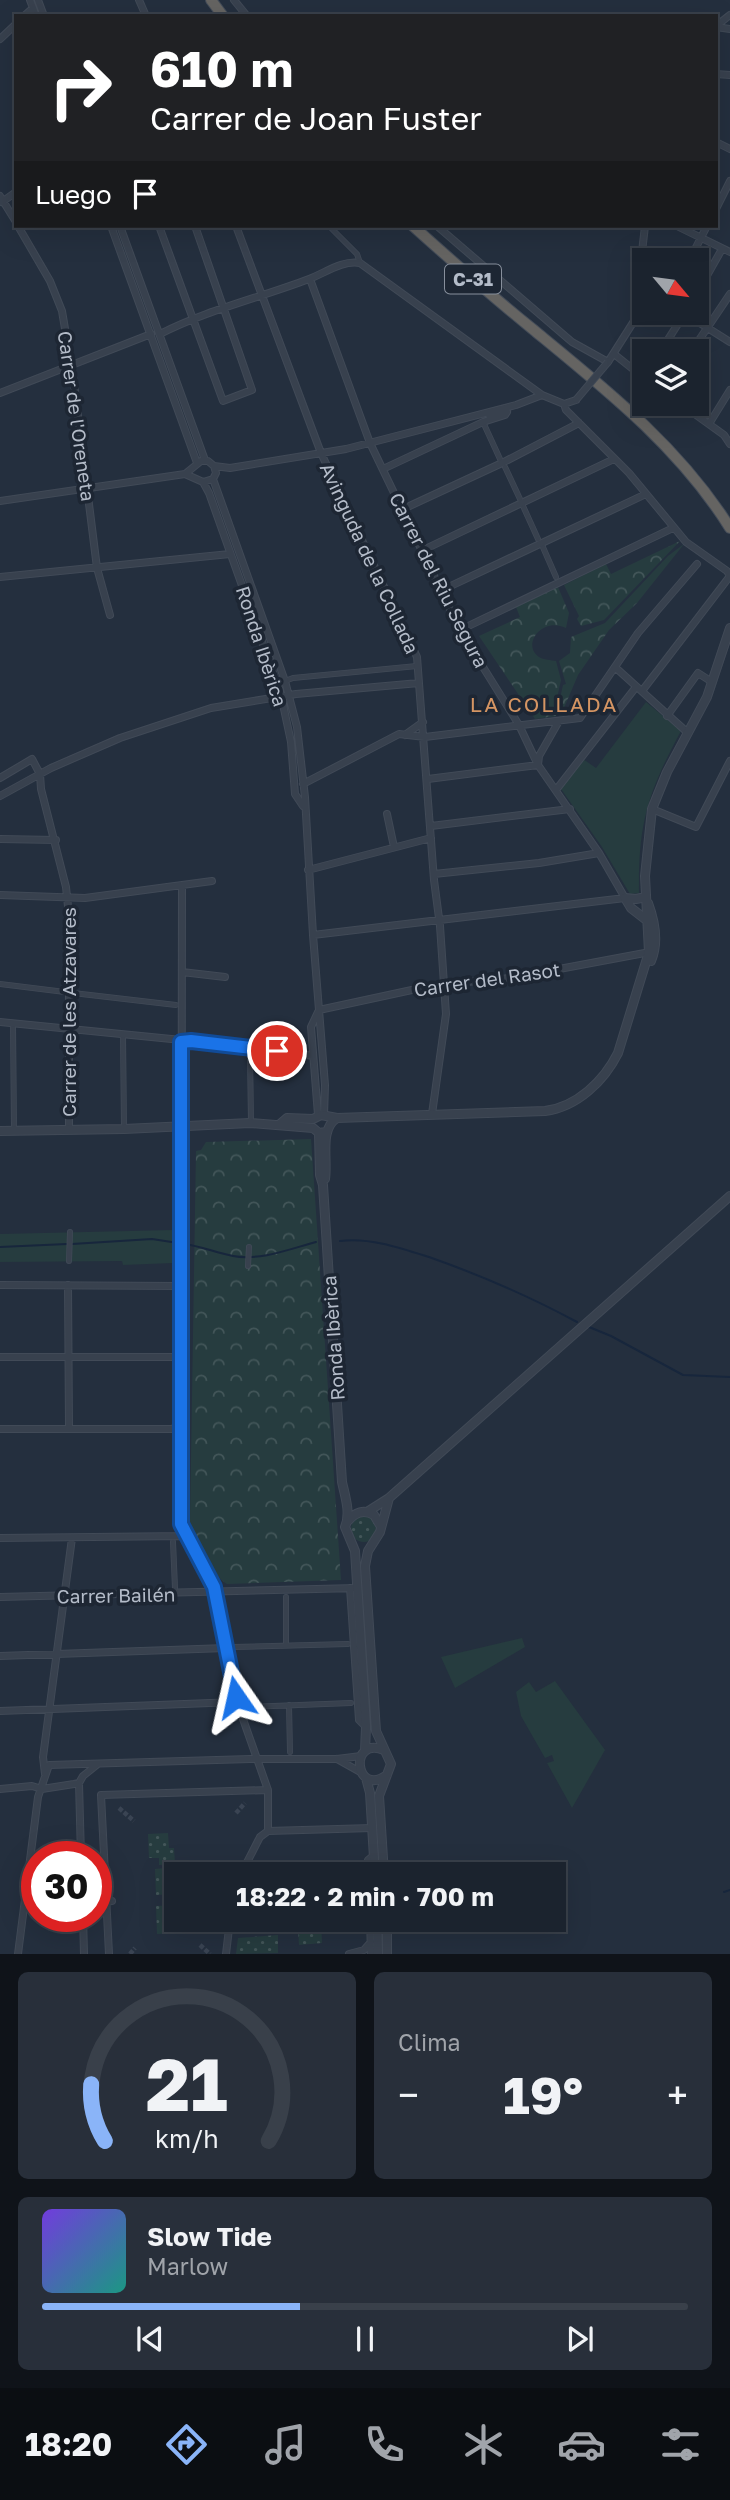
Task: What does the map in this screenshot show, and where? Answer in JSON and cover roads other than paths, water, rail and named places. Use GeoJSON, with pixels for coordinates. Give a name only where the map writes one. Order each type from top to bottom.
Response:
{"type":"FeatureCollection","features":[{"type":"Feature","properties":{"kind":"highway","name":"C-31"},"geometry":{"type":"LineString","coordinates":[[415,228],[638,419],[694,478],[730,528]]}},
{"type":"Feature","properties":{"kind":"street"},"geometry":{"type":"LineString","coordinates":[[30,0],[35,14]]}},
{"type":"Feature","properties":{"kind":"street"},"geometry":{"type":"LineString","coordinates":[[234,0],[245,14]]}},
{"type":"Feature","properties":{"kind":"street"},"geometry":{"type":"LineString","coordinates":[[26,14],[33,8]]}},
{"type":"Feature","properties":{"kind":"street"},"geometry":{"type":"LineString","coordinates":[[0,39],[14,26]]}},
{"type":"Feature","properties":{"kind":"street"},"geometry":{"type":"LineString","coordinates":[[718,205],[730,181]]}},
{"type":"Feature","properties":{"kind":"street","name":"Carrer de l'Oreneta"},"geometry":{"type":"LineString","coordinates":[[1,200],[14,220]]}},
{"type":"Feature","properties":{"kind":"street","name":"Carrer de l'Oreneta"},"geometry":{"type":"LineString","coordinates":[[19,228],[50,281],[62,311],[72,366],[97,568],[110,615]]}},
{"type":"Feature","properties":{"kind":"street"},"geometry":{"type":"LineString","coordinates":[[112,228],[199,463]]}},
{"type":"Feature","properties":{"kind":"street"},"geometry":{"type":"LineString","coordinates":[[121,228],[160,334],[199,463],[195,477]]}},
{"type":"Feature","properties":{"kind":"street"},"geometry":{"type":"LineString","coordinates":[[160,228],[223,401],[253,390],[196,228]]}},
{"type":"Feature","properties":{"kind":"street","name":"Avinguda de la Collada"},"geometry":{"type":"LineString","coordinates":[[237,228],[321,453],[417,657],[446,1014],[432,1114]]}},
{"type":"Feature","properties":{"kind":"street"},"geometry":{"type":"LineString","coordinates":[[331,228],[357,254],[360,263]]}},
{"type":"Feature","properties":{"kind":"street"},"geometry":{"type":"LineString","coordinates":[[440,228],[572,342],[608,362]]}},
{"type":"Feature","properties":{"kind":"street"},"geometry":{"type":"LineString","coordinates":[[644,248],[645,228]]}},
{"type":"Feature","properties":{"kind":"street"},"geometry":{"type":"LineString","coordinates":[[681,228],[730,252]]}},
{"type":"Feature","properties":{"kind":"street"},"geometry":{"type":"LineString","coordinates":[[696,248],[706,228]]}},
{"type":"Feature","properties":{"kind":"street"},"geometry":{"type":"LineString","coordinates":[[709,272],[722,249]]}},
{"type":"Feature","properties":{"kind":"street"},"geometry":{"type":"LineString","coordinates":[[160,334],[262,294],[353,262],[360,263],[542,395],[564,404],[574,402],[614,354],[632,324]]}},
{"type":"Feature","properties":{"kind":"street","name":"Carrer del Riu Segura"},"geometry":{"type":"LineString","coordinates":[[310,279],[370,443],[440,591],[460,630],[519,725],[538,765],[599,853],[625,898]]}},
{"type":"Feature","properties":{"kind":"street"},"geometry":{"type":"LineString","coordinates":[[700,339],[730,294]]}},
{"type":"Feature","properties":{"kind":"street"},"geometry":{"type":"LineString","coordinates":[[704,326],[730,342]]}},
{"type":"Feature","properties":{"kind":"street"},"geometry":{"type":"LineString","coordinates":[[0,393],[151,334]]}},
{"type":"Feature","properties":{"kind":"street"},"geometry":{"type":"LineString","coordinates":[[614,354],[632,368]]}},
{"type":"Feature","properties":{"kind":"street"},"geometry":{"type":"LineString","coordinates":[[709,424],[730,390]]}},
{"type":"Feature","properties":{"kind":"street"},"geometry":{"type":"LineString","coordinates":[[185,474],[199,463],[230,468],[370,443],[516,405],[542,395]]}},
{"type":"Feature","properties":{"kind":"street"},"geometry":{"type":"LineString","coordinates":[[556,790],[730,576],[727,571],[686,542],[614,458],[566,410],[564,404]]}},
{"type":"Feature","properties":{"kind":"street"},"geometry":{"type":"LineString","coordinates":[[383,469],[507,412],[435,425]]}},
{"type":"Feature","properties":{"kind":"street"},"geometry":{"type":"LineString","coordinates":[[698,416],[724,435],[730,444]]}},
{"type":"Feature","properties":{"kind":"street"},"geometry":{"type":"LineString","coordinates":[[483,422],[500,458]]}},
{"type":"Feature","properties":{"kind":"street"},"geometry":{"type":"LineString","coordinates":[[401,510],[502,463],[579,423]]}},
{"type":"Feature","properties":{"kind":"street"},"geometry":{"type":"LineString","coordinates":[[421,551],[614,458]]}},
{"type":"Feature","properties":{"kind":"street","name":"Ronda Ibèrica"},"geometry":{"type":"LineString","coordinates":[[214,466],[214,478],[285,681],[299,740],[325,1085],[320,1175],[323,1185],[348,1521],[345,1527],[355,1551],[354,1588],[366,1727],[359,1768],[370,1793],[374,1862]]}},
{"type":"Feature","properties":{"kind":"street"},"geometry":{"type":"LineString","coordinates":[[505,467],[520,499]]}},
{"type":"Feature","properties":{"kind":"street"},"geometry":{"type":"LineString","coordinates":[[0,501],[185,474],[203,482],[230,468]]}},
{"type":"Feature","properties":{"kind":"street","name":"Ronda Ibèrica"},"geometry":{"type":"LineString","coordinates":[[203,482],[281,695],[291,742],[295,794],[305,812]]}},
{"type":"Feature","properties":{"kind":"street"},"geometry":{"type":"LineString","coordinates":[[440,591],[646,494]]}},
{"type":"Feature","properties":{"kind":"street"},"geometry":{"type":"LineString","coordinates":[[523,506],[538,539]]}},
{"type":"Feature","properties":{"kind":"street"},"geometry":{"type":"LineString","coordinates":[[460,630],[673,528]]}},
{"type":"Feature","properties":{"kind":"street"},"geometry":{"type":"LineString","coordinates":[[541,545],[556,577]]}},
{"type":"Feature","properties":{"kind":"street"},"geometry":{"type":"LineString","coordinates":[[0,577],[230,554]]}},
{"type":"Feature","properties":{"kind":"street"},"geometry":{"type":"LineString","coordinates":[[303,784],[399,734],[425,737],[580,718],[638,633],[697,564]]}},
{"type":"Feature","properties":{"kind":"street"},"geometry":{"type":"LineString","coordinates":[[0,1131],[280,1124],[287,1118],[323,1123],[432,1114],[545,1111],[565,1107],[588,1092],[612,1064],[652,951],[646,897],[646,848],[652,808],[667,772],[707,697],[730,628]]}},
{"type":"Feature","properties":{"kind":"street"},"geometry":{"type":"LineString","coordinates":[[285,681],[418,666]]}},
{"type":"Feature","properties":{"kind":"street"},"geometry":{"type":"LineString","coordinates":[[616,668],[688,733]]}},
{"type":"Feature","properties":{"kind":"street"},"geometry":{"type":"LineString","coordinates":[[667,716],[698,673],[712,682]]}},
{"type":"Feature","properties":{"kind":"street"},"geometry":{"type":"LineString","coordinates":[[0,796],[40,774],[120,738],[211,708],[281,695],[419,683]]}},
{"type":"Feature","properties":{"kind":"street"},"geometry":{"type":"LineString","coordinates":[[428,779],[538,765],[539,756],[559,721]]}},
{"type":"Feature","properties":{"kind":"street"},"geometry":{"type":"LineString","coordinates":[[405,735],[423,722]]}},
{"type":"Feature","properties":{"kind":"street"},"geometry":{"type":"LineString","coordinates":[[0,778],[32,760],[40,774]]}},
{"type":"Feature","properties":{"kind":"street"},"geometry":{"type":"LineString","coordinates":[[652,808],[696,827],[730,761]]}},
{"type":"Feature","properties":{"kind":"street","name":"Carrer de les Atzavares"},"geometry":{"type":"LineString","coordinates":[[40,774],[41,789],[68,897],[69,1129]]}},
{"type":"Feature","properties":{"kind":"street"},"geometry":{"type":"LineString","coordinates":[[431,826],[570,809]]}},
{"type":"Feature","properties":{"kind":"street"},"geometry":{"type":"LineString","coordinates":[[387,814],[394,847]]}},
{"type":"Feature","properties":{"kind":"street"},"geometry":{"type":"LineString","coordinates":[[308,870],[432,838]]}},
{"type":"Feature","properties":{"kind":"street"},"geometry":{"type":"LineString","coordinates":[[0,839],[55,840]]}},
{"type":"Feature","properties":{"kind":"street"},"geometry":{"type":"LineString","coordinates":[[434,874],[539,863],[599,853]]}},
{"type":"Feature","properties":{"kind":"street"},"geometry":{"type":"LineString","coordinates":[[0,895],[85,898],[212,881]]}},
{"type":"Feature","properties":{"kind":"street"},"geometry":{"type":"LineString","coordinates":[[182,885],[181,1524],[215,1593],[229,1648],[237,1702],[268,1790],[268,1831]]}},
{"type":"Feature","properties":{"kind":"street"},"geometry":{"type":"LineString","coordinates":[[313,935],[646,897]]}},
{"type":"Feature","properties":{"kind":"street"},"geometry":{"type":"LineString","coordinates":[[625,898],[631,908],[650,922]]}},
{"type":"Feature","properties":{"kind":"street","name":"Carrer del Rasot"},"geometry":{"type":"LineString","coordinates":[[319,1010],[435,985],[511,978],[652,951]]}},
{"type":"Feature","properties":{"kind":"street"},"geometry":{"type":"LineString","coordinates":[[182,972],[225,977]]}},
{"type":"Feature","properties":{"kind":"street"},"geometry":{"type":"LineString","coordinates":[[0,984],[65,992]]}},
{"type":"Feature","properties":{"kind":"street"},"geometry":{"type":"LineString","coordinates":[[73,993],[176,1004]]}},
{"type":"Feature","properties":{"kind":"street","name":"Ronda Ibèrica"},"geometry":{"type":"LineString","coordinates":[[319,1010],[311,1027],[323,1123]]}},
{"type":"Feature","properties":{"kind":"street"},"geometry":{"type":"LineString","coordinates":[[0,1022],[313,1056]]}},
{"type":"Feature","properties":{"kind":"street"},"geometry":{"type":"LineString","coordinates":[[13,1024],[14,1130]]}},
{"type":"Feature","properties":{"kind":"street"},"geometry":{"type":"LineString","coordinates":[[123,1035],[124,1129]]}},
{"type":"Feature","properties":{"kind":"street"},"geometry":{"type":"LineString","coordinates":[[251,1050],[251,1123]]}},
{"type":"Feature","properties":{"kind":"street"},"geometry":{"type":"LineString","coordinates":[[348,1521],[389,1498],[730,1196]]}},
{"type":"Feature","properties":{"kind":"street"},"geometry":{"type":"LineString","coordinates":[[69,1261],[70,1232]]}},
{"type":"Feature","properties":{"kind":"street"},"geometry":{"type":"LineString","coordinates":[[248,1266],[249,1247]]}},
{"type":"Feature","properties":{"kind":"street"},"geometry":{"type":"LineString","coordinates":[[0,1285],[180,1286]]}},
{"type":"Feature","properties":{"kind":"street"},"geometry":{"type":"LineString","coordinates":[[68,1285],[69,1428]]}},
{"type":"Feature","properties":{"kind":"street"},"geometry":{"type":"LineString","coordinates":[[0,1357],[182,1357]]}},
{"type":"Feature","properties":{"kind":"street"},"geometry":{"type":"LineString","coordinates":[[0,1429],[173,1429],[181,1425]]}},
{"type":"Feature","properties":{"kind":"street"},"geometry":{"type":"LineString","coordinates":[[344,1492],[364,1512],[374,1515],[380,1525]]}},
{"type":"Feature","properties":{"kind":"street"},"geometry":{"type":"LineString","coordinates":[[383,1862],[379,1796],[391,1764],[379,1741],[375,1722],[365,1578],[367,1552],[378,1537],[389,1498]]}},
{"type":"Feature","properties":{"kind":"street"},"geometry":{"type":"LineString","coordinates":[[346,1534],[358,1545],[371,1544]]}},
{"type":"Feature","properties":{"kind":"street"},"geometry":{"type":"LineString","coordinates":[[0,1538],[185,1536]]}},
{"type":"Feature","properties":{"kind":"street"},"geometry":{"type":"LineString","coordinates":[[32,1841],[38,1797],[44,1777],[43,1757],[72,1538]]}},
{"type":"Feature","properties":{"kind":"street"},"geometry":{"type":"LineString","coordinates":[[173,1542],[175,1588]]}},
{"type":"Feature","properties":{"kind":"street","name":"Carrer Bailén"},"geometry":{"type":"LineString","coordinates":[[0,1597],[354,1588]]}},
{"type":"Feature","properties":{"kind":"street"},"geometry":{"type":"LineString","coordinates":[[286,1598],[286,1644]]}},
{"type":"Feature","properties":{"kind":"street"},"geometry":{"type":"LineString","coordinates":[[0,1656],[286,1644],[348,1644]]}},
{"type":"Feature","properties":{"kind":"street"},"geometry":{"type":"LineString","coordinates":[[0,1711],[237,1702]]}},
{"type":"Feature","properties":{"kind":"street"},"geometry":{"type":"LineString","coordinates":[[246,1707],[351,1703]]}},
{"type":"Feature","properties":{"kind":"street"},"geometry":{"type":"LineString","coordinates":[[289,1705],[290,1752]]}},
{"type":"Feature","properties":{"kind":"street"},"geometry":{"type":"LineString","coordinates":[[32,1786],[44,1777],[49,1765],[337,1759],[363,1754],[371,1748],[384,1750]]}},
{"type":"Feature","properties":{"kind":"street"},"geometry":{"type":"LineString","coordinates":[[337,1759],[373,1780],[381,1779],[387,1774]]}},
{"type":"Feature","properties":{"kind":"street"},"geometry":{"type":"LineString","coordinates":[[77,1764],[81,1779],[81,1841]]}},
{"type":"Feature","properties":{"kind":"street"},"geometry":{"type":"LineString","coordinates":[[0,1789],[32,1786],[42,1789],[81,1779],[98,1764]]}},
{"type":"Feature","properties":{"kind":"street"},"geometry":{"type":"LineString","coordinates":[[44,1777],[55,1785]]}},
{"type":"Feature","properties":{"kind":"street"},"geometry":{"type":"LineString","coordinates":[[104,1841],[101,1796],[268,1790]]}},
{"type":"Feature","properties":{"kind":"street"},"geometry":{"type":"LineString","coordinates":[[247,1862],[260,1837],[268,1831],[372,1829]]}},
{"type":"Feature","properties":{"kind":"street","name":"Ronda Ibèrica"},"geometry":{"type":"LineString","coordinates":[[368,1862],[373,1856]]}},
{"type":"Feature","properties":{"kind":"street"},"geometry":{"type":"LineString","coordinates":[[18,1954],[21,1928]]}},
{"type":"Feature","properties":{"kind":"street"},"geometry":{"type":"LineString","coordinates":[[83,1932],[84,1954]]}},
{"type":"Feature","properties":{"kind":"street"},"geometry":{"type":"LineString","coordinates":[[109,1932],[109,1954]]}},
{"type":"Feature","properties":{"kind":"street"},"geometry":{"type":"LineString","coordinates":[[226,1954],[229,1932]]}},
{"type":"Feature","properties":{"kind":"street"},"geometry":{"type":"LineString","coordinates":[[371,1932],[371,1954]]}},
{"type":"Feature","properties":{"kind":"street"},"geometry":{"type":"LineString","coordinates":[[377,1932],[378,1954]]}},
{"type":"Feature","properties":{"kind":"street"},"geometry":{"type":"LineString","coordinates":[[387,1932],[387,1954]]}},
{"type":"Feature","properties":{"kind":"street"},"geometry":{"type":"LineString","coordinates":[[349,1954],[357,1954],[371,1942]]}},
{"type":"Feature","properties":{"kind":"waterway"},"geometry":{"type":"LineString","coordinates":[[72,1244],[152,1239],[178,1243]]}},
{"type":"Feature","properties":{"kind":"waterway"},"geometry":{"type":"LineString","coordinates":[[340,1241],[374,1242],[429,1257],[541,1303],[577,1322]]}},
{"type":"Feature","properties":{"kind":"waterway"},"geometry":{"type":"LineString","coordinates":[[184,1244],[227,1255],[254,1257],[316,1242]]}},
{"type":"Feature","properties":{"kind":"waterway"},"geometry":{"type":"LineString","coordinates":[[0,1247],[67,1244]]}},
{"type":"Feature","properties":{"kind":"waterway"},"geometry":{"type":"LineString","coordinates":[[589,1327],[683,1375],[730,1377]]}},
{"type":"Feature","properties":{"kind":"waterway"},"geometry":{"type":"LineString","coordinates":[[724,1892],[730,1890]]}},
{"type":"Feature","properties":{"kind":"tunnel"},"geometry":{"type":"LineString","coordinates":[[236,1813],[245,1803]]}},
{"type":"Feature","properties":{"kind":"tunnel"},"geometry":{"type":"LineString","coordinates":[[119,1808],[134,1821]]}},
{"type":"Feature","properties":{"kind":"tunnel"},"geometry":{"type":"LineString","coordinates":[[200,1945],[210,1954]]}},
{"type":"Feature","properties":{"kind":"tunnel"},"geometry":{"type":"LineString","coordinates":[[130,1954],[135,1948]]}},
{"type":"Feature","properties":{"kind":"district","name":"LA COLLADA"},"geometry":{"type":"Point","coordinates":[544,704]}}]}
